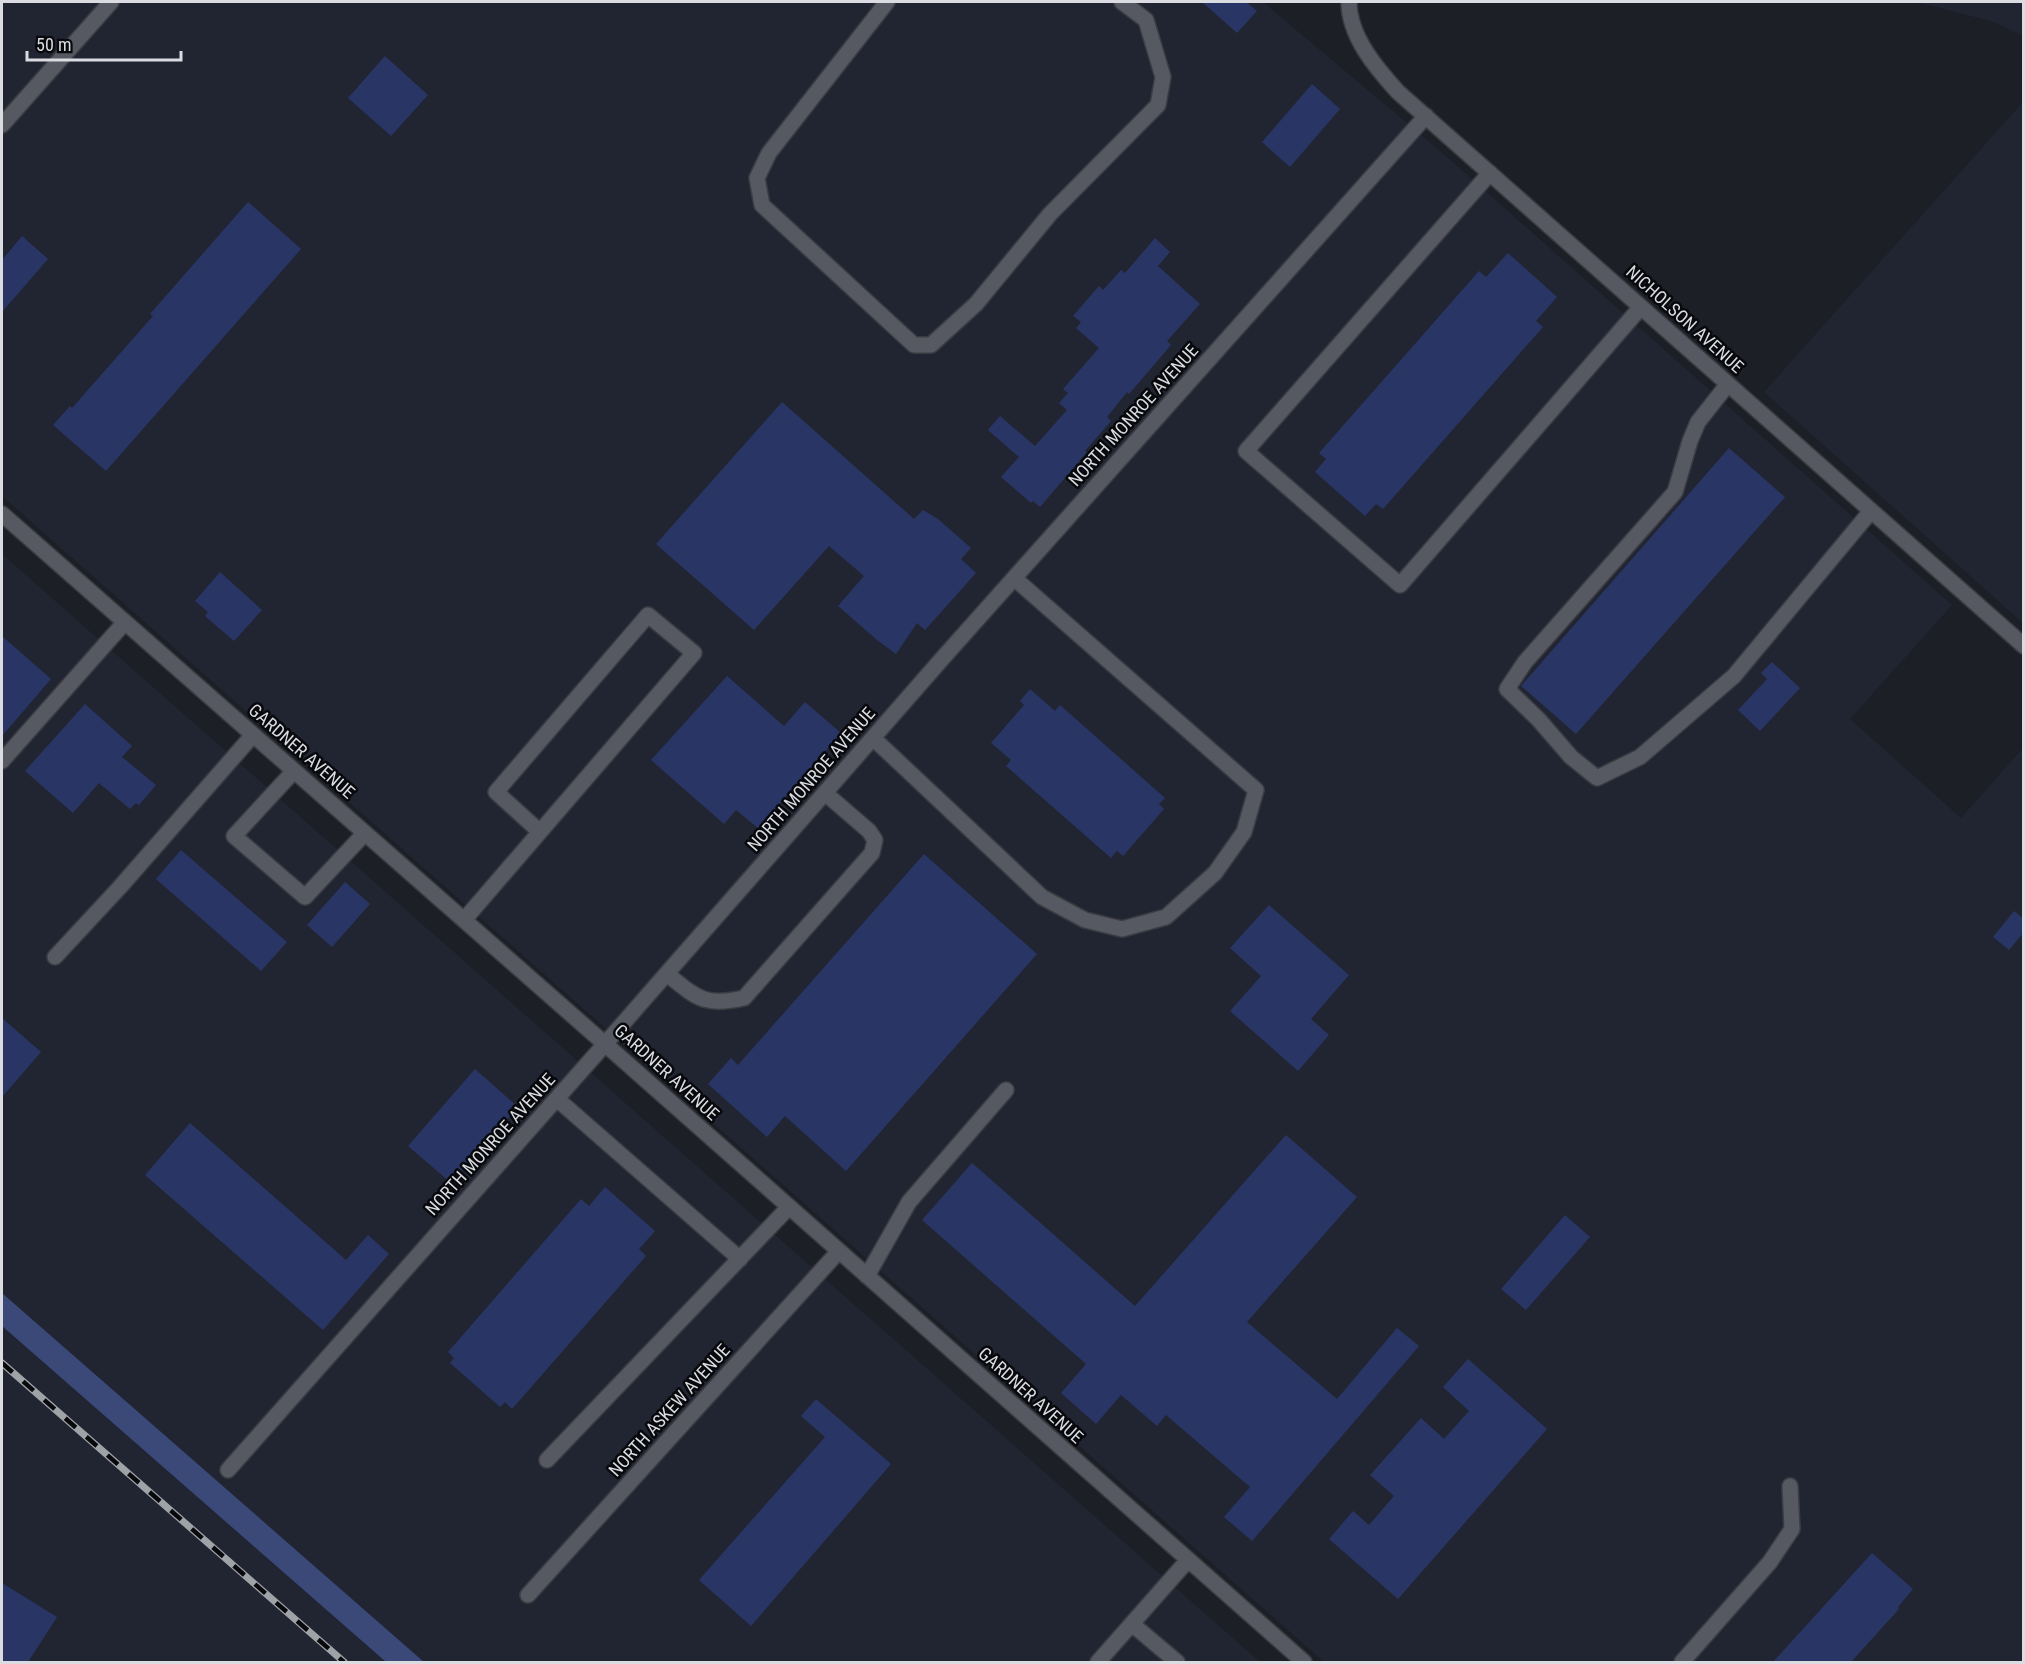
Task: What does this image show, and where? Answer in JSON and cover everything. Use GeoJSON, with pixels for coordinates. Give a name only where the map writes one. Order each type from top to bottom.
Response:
{"type":"FeatureCollection","features":[{"type":"Feature","properties":{"kind":"street"},"geometry":{"type":"LineString","coordinates":[[2,124],[111,2]]}},
{"type":"Feature","properties":{"kind":"street"},"geometry":{"type":"LineString","coordinates":[[887,2],[769,153],[757,178],[762,205],[915,345],[931,345],[976,304],[1050,214],[1158,105],[1163,77],[1146,20],[1122,2]]}},
{"type":"Feature","properties":{"kind":"street","name":"NICHOLSON AVENUE"},"geometry":{"type":"LineString","coordinates":[[1349,2],[1353,24],[1372,61],[1398,92],[2024,646]]}},
{"type":"Feature","properties":{"kind":"street","name":"NORTH MONROE AVENUE"},"geometry":{"type":"LineString","coordinates":[[228,1470],[1014,578],[1426,116]]}},
{"type":"Feature","properties":{"kind":"street"},"geometry":{"type":"LineString","coordinates":[[1490,173],[1246,451],[1400,585],[1641,307]]}},
{"type":"Feature","properties":{"kind":"street"},"geometry":{"type":"LineString","coordinates":[[1728,384],[1698,422],[1675,492],[1525,662],[1507,689],[1539,720],[1571,757],[1597,778],[1640,757],[1734,676],[1871,511]]}},
{"type":"Feature","properties":{"kind":"street","name":"GARDNER AVENUE"},"geometry":{"type":"LineString","coordinates":[[2,514],[1304,1662]]}},
{"type":"Feature","properties":{"kind":"street"},"geometry":{"type":"LineString","coordinates":[[873,738],[1042,897],[1086,920],[1122,929],[1166,917],[1215,873],[1244,832],[1256,790],[1014,578]]}},
{"type":"Feature","properties":{"kind":"street"},"geometry":{"type":"LineString","coordinates":[[464,920],[540,832],[694,653],[648,615],[496,792],[540,832]]}},
{"type":"Feature","properties":{"kind":"street"},"geometry":{"type":"LineString","coordinates":[[2,761],[125,622]]}},
{"type":"Feature","properties":{"kind":"street"},"geometry":{"type":"LineString","coordinates":[[55,957],[120,887],[253,735]]}},
{"type":"Feature","properties":{"kind":"street"},"geometry":{"type":"LineString","coordinates":[[294,771],[234,836],[305,897],[365,833]]}},
{"type":"Feature","properties":{"kind":"street"},"geometry":{"type":"LineString","coordinates":[[667,974],[696,997],[722,1003],[744,998],[872,853],[875,840],[868,831],[825,793]]}},
{"type":"Feature","properties":{"kind":"street"},"geometry":{"type":"LineString","coordinates":[[867,1276],[909,1202],[1006,1090]]}},
{"type":"Feature","properties":{"kind":"street"},"geometry":{"type":"LineString","coordinates":[[557,1099],[740,1259]]}},
{"type":"Feature","properties":{"kind":"street"},"geometry":{"type":"LineString","coordinates":[[547,1460],[789,1207]]}},
{"type":"Feature","properties":{"kind":"street","name":"NORTH ASKEW AVENUE"},"geometry":{"type":"LineString","coordinates":[[528,1595],[839,1251]]}},
{"type":"Feature","properties":{"kind":"street"},"geometry":{"type":"LineString","coordinates":[[1682,1662],[1770,1562],[1792,1529],[1790,1486]]}},
{"type":"Feature","properties":{"kind":"street"},"geometry":{"type":"LineString","coordinates":[[1098,1662],[1188,1560]]}},
{"type":"Feature","properties":{"kind":"street"},"geometry":{"type":"LineString","coordinates":[[1132,1623],[1177,1662]]}},
{"type":"Feature","properties":{"kind":"shaded area"},"geometry":{"type":"Polygon","coordinates":[[[2,2],[1263,2],[1438,149],[1952,605],[1850,719],[1961,818],[2023,748],[2023,1662],[1324,1662],[2,496],[2,2]]]}},
{"type":"Feature","properties":{"kind":"shaded area"},"geometry":{"type":"Polygon","coordinates":[[[1917,2],[2023,2],[2023,36],[1994,22],[1917,2]]]}},
{"type":"Feature","properties":{"kind":"shaded area"},"geometry":{"type":"Polygon","coordinates":[[[2023,102],[2023,623],[1764,392],[2023,102]]]}},
{"type":"Feature","properties":{"kind":"shaded area"},"geometry":{"type":"Polygon","coordinates":[[[2,554],[1260,1662],[424,1662],[2,1293],[2,554]]]}},
{"type":"Feature","properties":{"kind":"shaded area"},"geometry":{"type":"Polygon","coordinates":[[[2,1293],[424,1662],[386,1662],[2,1326],[2,1293]]]}},
{"type":"Feature","properties":{"kind":"shaded area"},"geometry":{"type":"Polygon","coordinates":[[[2,1326],[386,1662],[2,1662],[2,1326]]]}},
{"type":"Feature","properties":{"kind":"building"},"geometry":{"type":"Polygon","coordinates":[[[1202,2],[1246,2],[1257,11],[1237,33],[1202,2]]]}},
{"type":"Feature","properties":{"kind":"building"},"geometry":{"type":"Polygon","coordinates":[[[385,56],[428,95],[391,136],[348,98],[385,56]]]}},
{"type":"Feature","properties":{"kind":"building"},"geometry":{"type":"Polygon","coordinates":[[[1312,84],[1340,109],[1290,167],[1262,142],[1312,84]]]}},
{"type":"Feature","properties":{"kind":"building"},"geometry":{"type":"Polygon","coordinates":[[[248,202],[301,249],[106,471],[53,425],[70,406],[72,408],[153,316],[150,314],[248,202]]]}},
{"type":"Feature","properties":{"kind":"building"},"geometry":{"type":"Polygon","coordinates":[[[22,236],[48,259],[2,312],[2,260],[22,236]]]}},
{"type":"Feature","properties":{"kind":"building"},"geometry":{"type":"Polygon","coordinates":[[[1155,238],[1170,252],[1158,266],[1200,304],[1167,341],[1171,345],[1107,417],[1111,421],[1085,451],[1087,452],[1040,507],[1033,501],[1031,503],[1001,477],[1019,457],[988,430],[1000,416],[1035,446],[1067,410],[1059,403],[1068,393],[1063,389],[1099,348],[1076,328],[1081,322],[1073,316],[1099,286],[1103,290],[1121,270],[1125,273],[1155,238]]]}},
{"type":"Feature","properties":{"kind":"building"},"geometry":{"type":"Polygon","coordinates":[[[1508,253],[1557,297],[1536,321],[1543,327],[1383,509],[1376,504],[1365,516],[1315,472],[1326,459],[1319,453],[1479,271],[1486,277],[1508,253]]]}},
{"type":"Feature","properties":{"kind":"building"},"geometry":{"type":"Polygon","coordinates":[[[782,402],[914,519],[923,510],[938,519],[971,548],[961,559],[976,573],[925,630],[917,623],[896,654],[838,606],[864,576],[829,546],[754,630],[656,544],[782,402]]]}},
{"type":"Feature","properties":{"kind":"building"},"geometry":{"type":"Polygon","coordinates":[[[1729,448],[1785,497],[1576,734],[1521,686],[1729,448]]]}},
{"type":"Feature","properties":{"kind":"building"},"geometry":{"type":"Polygon","coordinates":[[[220,572],[262,610],[234,641],[205,616],[208,612],[195,601],[220,572]]]}},
{"type":"Feature","properties":{"kind":"building"},"geometry":{"type":"Polygon","coordinates":[[[2,636],[51,679],[2,736],[2,636]]]}},
{"type":"Feature","properties":{"kind":"building"},"geometry":{"type":"Polygon","coordinates":[[[1772,662],[1800,688],[1760,731],[1738,710],[1767,679],[1761,673],[1772,662]]]}},
{"type":"Feature","properties":{"kind":"building"},"geometry":{"type":"Polygon","coordinates":[[[727,676],[784,726],[805,702],[841,733],[758,828],[736,810],[724,824],[651,760],[727,676]]]}},
{"type":"Feature","properties":{"kind":"building"},"geometry":{"type":"Polygon","coordinates":[[[1030,689],[1055,711],[1060,705],[1165,798],[1159,804],[1164,809],[1123,856],[1117,851],[1111,858],[1006,766],[1011,760],[991,743],[1024,705],[1020,701],[1030,689]]]}},
{"type":"Feature","properties":{"kind":"building"},"geometry":{"type":"Polygon","coordinates":[[[85,704],[132,746],[122,757],[156,785],[139,805],[136,803],[130,809],[99,783],[73,813],[25,771],[85,704]]]}},
{"type":"Feature","properties":{"kind":"building"},"geometry":{"type":"Polygon","coordinates":[[[181,850],[287,942],[261,971],[156,879],[181,850]]]}},
{"type":"Feature","properties":{"kind":"building"},"geometry":{"type":"Polygon","coordinates":[[[924,854],[1037,954],[846,1171],[785,1116],[767,1137],[708,1084],[731,1058],[738,1065],[924,854]]]}},
{"type":"Feature","properties":{"kind":"building"},"geometry":{"type":"Polygon","coordinates":[[[345,882],[370,904],[332,947],[307,925],[345,882]]]}},
{"type":"Feature","properties":{"kind":"building"},"geometry":{"type":"Polygon","coordinates":[[[1269,905],[1349,975],[1311,1019],[1329,1035],[1298,1071],[1230,1011],[1261,976],[1230,948],[1269,905]]]}},
{"type":"Feature","properties":{"kind":"building"},"geometry":{"type":"Polygon","coordinates":[[[2014,911],[2024,919],[2024,932],[2009,950],[1993,937],[2014,911]]]}},
{"type":"Feature","properties":{"kind":"building"},"geometry":{"type":"Polygon","coordinates":[[[2,1018],[41,1052],[2,1097],[2,1018]]]}},
{"type":"Feature","properties":{"kind":"building"},"geometry":{"type":"Polygon","coordinates":[[[475,1069],[518,1107],[451,1183],[408,1146],[475,1069]]]}},
{"type":"Feature","properties":{"kind":"building"},"geometry":{"type":"Polygon","coordinates":[[[190,1123],[346,1260],[368,1235],[389,1254],[323,1330],[145,1175],[190,1123]]]}},
{"type":"Feature","properties":{"kind":"building"},"geometry":{"type":"Polygon","coordinates":[[[1286,1135],[1357,1197],[1247,1322],[1337,1399],[1397,1328],[1419,1346],[1252,1541],[1224,1517],[1250,1487],[1166,1415],[1157,1426],[1121,1395],[1096,1424],[1061,1393],[1086,1364],[922,1220],[972,1163],[1135,1306],[1286,1135]]]}},
{"type":"Feature","properties":{"kind":"building"},"geometry":{"type":"Polygon","coordinates":[[[605,1187],[655,1231],[639,1249],[646,1256],[512,1409],[505,1402],[500,1407],[450,1363],[454,1358],[448,1352],[581,1199],[589,1206],[605,1187]]]}},
{"type":"Feature","properties":{"kind":"building"},"geometry":{"type":"Polygon","coordinates":[[[1565,1215],[1590,1237],[1526,1310],[1501,1289],[1565,1215]]]}},
{"type":"Feature","properties":{"kind":"building"},"geometry":{"type":"Polygon","coordinates":[[[1468,1359],[1547,1429],[1398,1599],[1329,1539],[1353,1511],[1369,1525],[1394,1496],[1370,1475],[1421,1418],[1444,1439],[1469,1411],[1443,1387],[1468,1359]]]}},
{"type":"Feature","properties":{"kind":"building"},"geometry":{"type":"Polygon","coordinates":[[[816,1399],[891,1464],[751,1626],[699,1580],[825,1437],[801,1416],[816,1399]]]}},
{"type":"Feature","properties":{"kind":"building"},"geometry":{"type":"Polygon","coordinates":[[[1872,1553],[1913,1589],[1898,1607],[1899,1609],[1851,1662],[1773,1662],[1872,1553]]]}},
{"type":"Feature","properties":{"kind":"building"},"geometry":{"type":"Polygon","coordinates":[[[2,1583],[57,1617],[28,1662],[2,1662],[2,1583]]]}},
{"type":"Feature","properties":{"kind":"railway"},"geometry":{"type":"LineString","coordinates":[[2,1363],[344,1662]]}}]}
